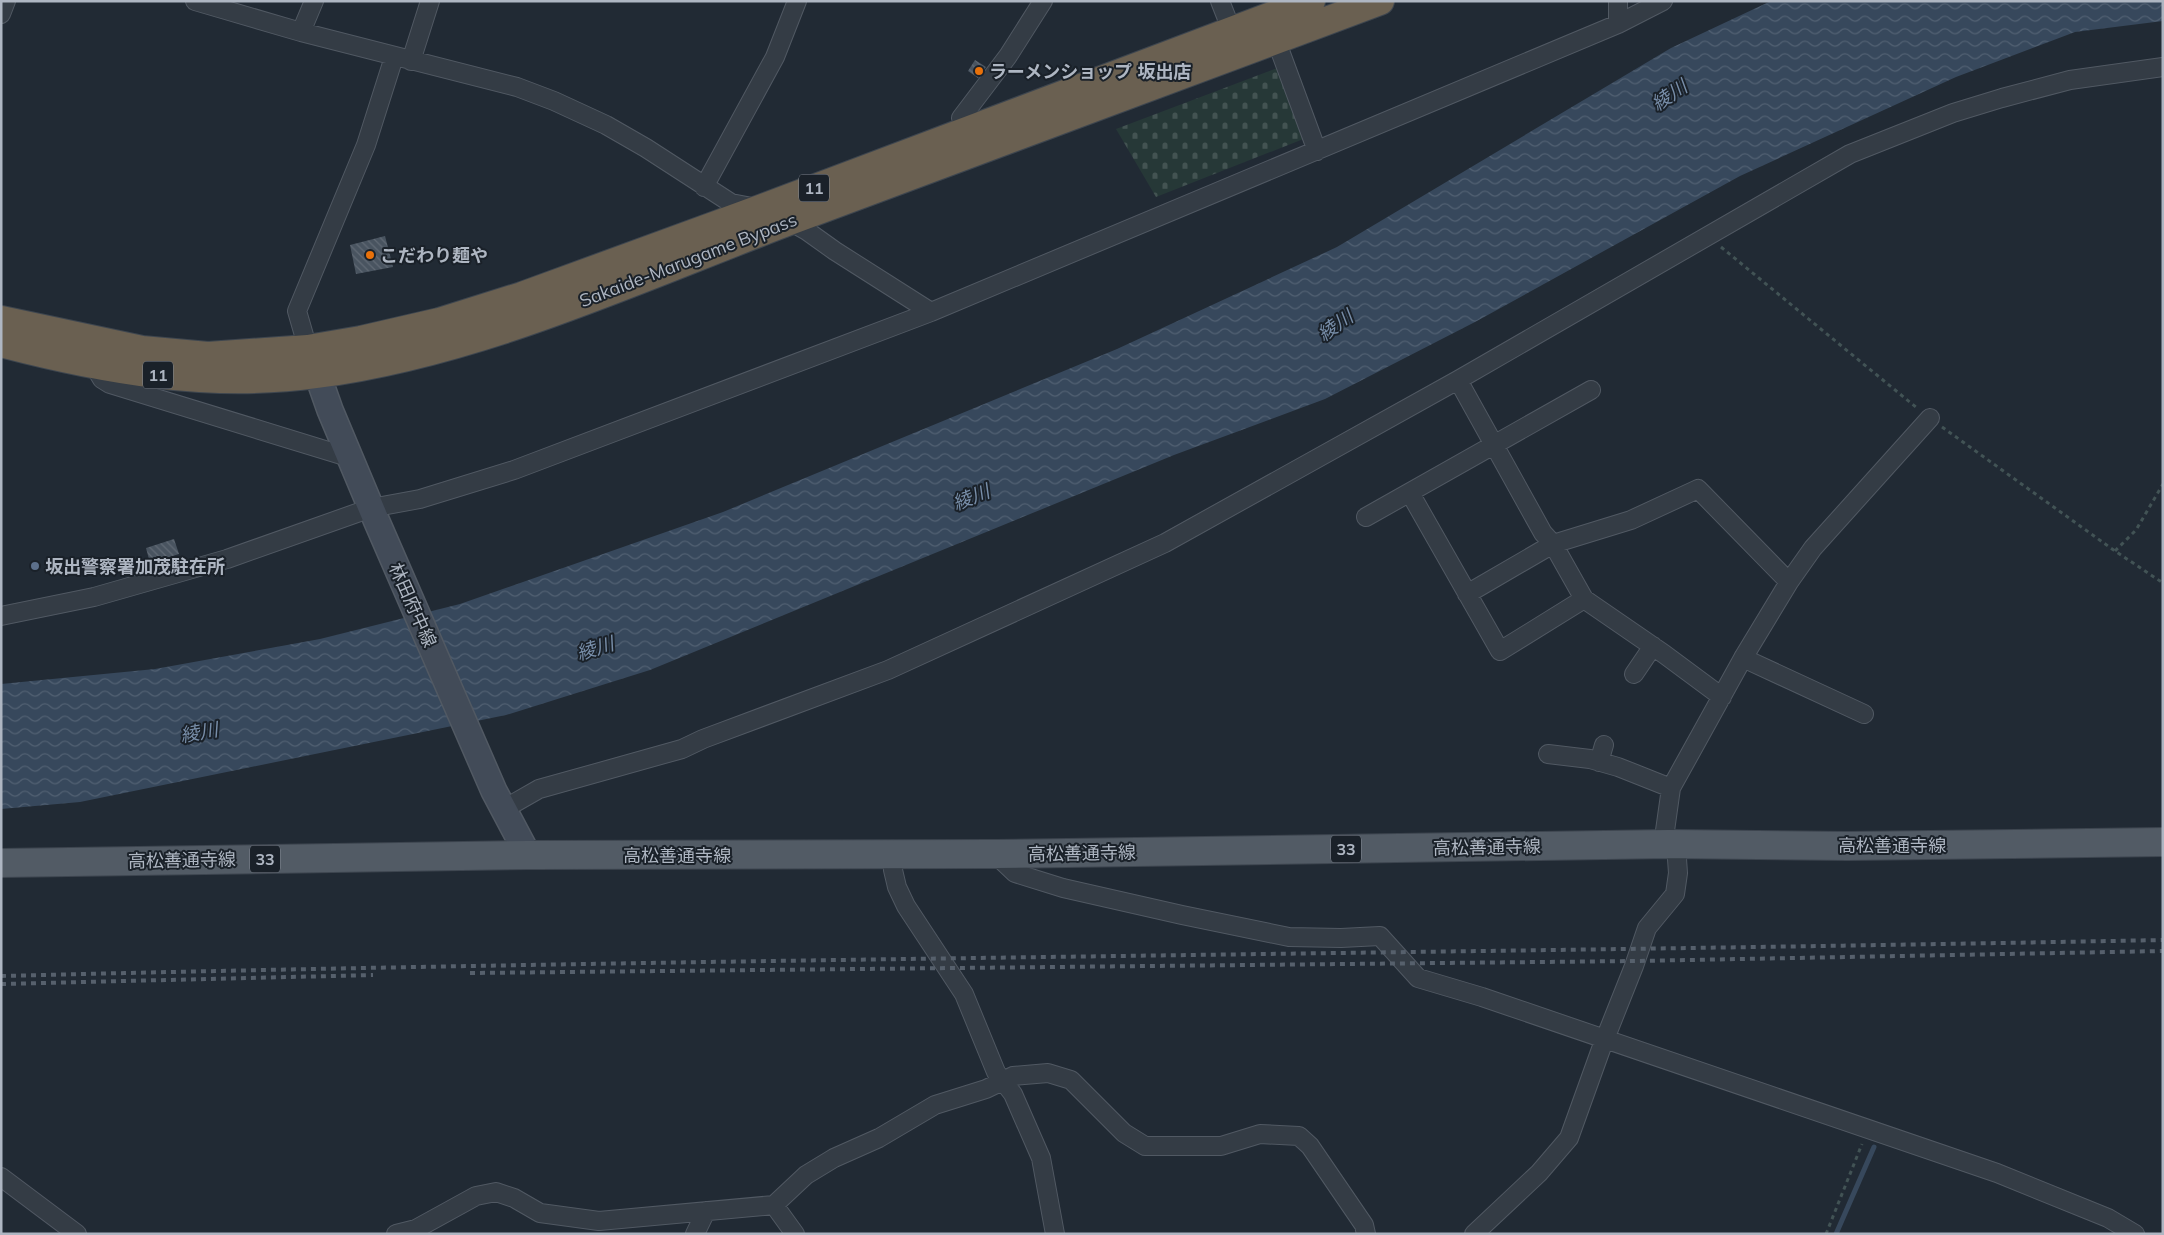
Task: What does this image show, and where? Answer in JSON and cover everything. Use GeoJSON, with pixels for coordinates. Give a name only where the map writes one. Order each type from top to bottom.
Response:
{"type":"FeatureCollection","features":[{"type":"Feature","properties":{"kind":"highway","name":"Sakaide-Marugame Bypass"},"geometry":{"type":"LineString","coordinates":[[1,320],[142,350],[208,356],[313,362],[424,352],[533,320],[790,221],[1236,42],[1311,1]]}},
{"type":"Feature","properties":{"kind":"highway","name":"Sakaide-Marugame Bypass"},"geometry":{"type":"LineString","coordinates":[[1,343],[58,358],[189,379],[271,378],[313,362],[360,340],[448,319],[522,296],[760,209],[1236,42],[1276,40],[1380,1]]}},
{"type":"Feature","properties":{"kind":"main road","name":"林田府中線"},"geometry":{"type":"LineString","coordinates":[[313,362],[374,515],[499,800],[528,855]]}},
{"type":"Feature","properties":{"kind":"main road","name":"高松善通寺線"},"geometry":{"type":"LineString","coordinates":[[1,863],[528,855],[894,855],[1670,845],[1847,846],[2163,842]]}},
{"type":"Feature","properties":{"kind":"street"},"geometry":{"type":"LineString","coordinates":[[1,14],[6,1]]}},
{"type":"Feature","properties":{"kind":"street"},"geometry":{"type":"LineString","coordinates":[[195,1],[402,59],[501,82],[554,101],[606,125],[731,203],[760,209],[790,221],[931,312]]}},
{"type":"Feature","properties":{"kind":"street"},"geometry":{"type":"LineString","coordinates":[[302,32],[314,1]]}},
{"type":"Feature","properties":{"kind":"street"},"geometry":{"type":"LineString","coordinates":[[313,362],[298,311],[402,59],[430,1]]}},
{"type":"Feature","properties":{"kind":"street"},"geometry":{"type":"LineString","coordinates":[[704,187],[775,57],[796,1]]}},
{"type":"Feature","properties":{"kind":"street"},"geometry":{"type":"LineString","coordinates":[[961,118],[1008,56],[1043,1]]}},
{"type":"Feature","properties":{"kind":"street"},"geometry":{"type":"LineString","coordinates":[[1220,1],[1236,42]]}},
{"type":"Feature","properties":{"kind":"street"},"geometry":{"type":"LineString","coordinates":[[1618,1],[1618,24]]}},
{"type":"Feature","properties":{"kind":"street"},"geometry":{"type":"LineString","coordinates":[[1,616],[94,597],[374,515],[420,498],[514,470],[931,312],[1317,152],[1618,24],[1663,1]]}},
{"type":"Feature","properties":{"kind":"street"},"geometry":{"type":"LineString","coordinates":[[1276,40],[1317,152]]}},
{"type":"Feature","properties":{"kind":"street"},"geometry":{"type":"LineString","coordinates":[[499,800],[682,749],[703,739],[888,670],[1165,543],[1458,380],[1850,154],[1953,113],[2070,80],[2163,67]]}},
{"type":"Feature","properties":{"kind":"street"},"geometry":{"type":"LineString","coordinates":[[93,364],[102,379],[110,384],[351,458]]}},
{"type":"Feature","properties":{"kind":"street"},"geometry":{"type":"LineString","coordinates":[[1458,380],[1543,533],[1553,544],[1584,599],[1653,646],[1722,697]]}},
{"type":"Feature","properties":{"kind":"street"},"geometry":{"type":"LineString","coordinates":[[1366,517],[1591,390]]}},
{"type":"Feature","properties":{"kind":"street"},"geometry":{"type":"LineString","coordinates":[[1474,1234],[1539,1173],[1569,1138],[1647,928],[1675,894],[1678,873],[1670,845],[1671,788],[1743,658],[1813,548],[1930,418]]}},
{"type":"Feature","properties":{"kind":"street"},"geometry":{"type":"LineString","coordinates":[[1468,594],[1553,544],[1631,520],[1698,489],[1790,582]]}},
{"type":"Feature","properties":{"kind":"street"},"geometry":{"type":"LineString","coordinates":[[1410,493],[1500,650],[1584,599]]}},
{"type":"Feature","properties":{"kind":"street"},"geometry":{"type":"LineString","coordinates":[[1634,674],[1653,646]]}},
{"type":"Feature","properties":{"kind":"street"},"geometry":{"type":"LineString","coordinates":[[1743,658],[1864,714]]}},
{"type":"Feature","properties":{"kind":"street"},"geometry":{"type":"LineString","coordinates":[[1548,754],[1590,759],[1601,753],[1671,788]]}},
{"type":"Feature","properties":{"kind":"street"},"geometry":{"type":"LineString","coordinates":[[995,854],[1015,873],[1064,888],[1182,916],[1289,937],[1342,938],[1380,936],[1418,978],[1482,997],[1997,1173],[2108,1218],[2135,1234]]}},
{"type":"Feature","properties":{"kind":"street"},"geometry":{"type":"LineString","coordinates":[[894,855],[893,870],[896,887],[906,906],[964,994],[996,1072],[1013,1094],[1041,1158],[1055,1234]]}},
{"type":"Feature","properties":{"kind":"street"},"geometry":{"type":"LineString","coordinates":[[397,1234],[416,1229],[476,1196],[496,1192],[514,1198],[540,1213],[598,1221],[774,1205],[806,1175],[834,1158],[879,1138],[935,1104],[986,1089],[1013,1076],[1048,1073],[1071,1080],[1124,1133],[1145,1146],[1221,1146],[1260,1134],[1299,1136],[1310,1146],[1364,1225],[1366,1234]]}},
{"type":"Feature","properties":{"kind":"street"},"geometry":{"type":"LineString","coordinates":[[1,1177],[77,1234]]}},
{"type":"Feature","properties":{"kind":"street"},"geometry":{"type":"LineString","coordinates":[[774,1205],[794,1234]]}},
{"type":"Feature","properties":{"kind":"street"},"geometry":{"type":"LineString","coordinates":[[695,1234],[706,1211]]}},
{"type":"Feature","properties":{"kind":"path"},"geometry":{"type":"LineString","coordinates":[[1709,237],[1930,418],[2115,551],[2163,583]]}},
{"type":"Feature","properties":{"kind":"path"},"geometry":{"type":"LineString","coordinates":[[2115,551],[2136,530],[2163,484]]}},
{"type":"Feature","properties":{"kind":"path"},"geometry":{"type":"LineString","coordinates":[[1826,1234],[1868,1129]]}},
{"type":"Feature","properties":{"kind":"green space"},"geometry":{"type":"Polygon","coordinates":[[[1280,67],[1306,138],[1156,197],[1116,129],[1280,67]]]}},
{"type":"Feature","properties":{"kind":"water","name":"綾川"},"geometry":{"type":"Polygon","coordinates":[[[1771,1],[2163,1],[2163,21],[2075,32],[1956,77],[1740,176],[1475,322],[1325,399],[1174,455],[650,670],[506,715],[80,802],[1,809],[1,684],[155,669],[320,639],[460,604],[723,512],[1117,349],[1337,247],[1671,48],[1771,1]]]}},
{"type":"Feature","properties":{"kind":"building","name":"ラーメンショップ 坂出店"},"geometry":{"type":"Polygon","coordinates":[[[975,60],[986,67],[978,78],[968,71],[975,60]]]}},
{"type":"Feature","properties":{"kind":"building"},"geometry":{"type":"Polygon","coordinates":[[[385,236],[393,267],[356,274],[350,245],[385,236]]]}},
{"type":"Feature","properties":{"kind":"building"},"geometry":{"type":"Polygon","coordinates":[[[174,539],[179,554],[150,563],[146,548],[174,539]]]}},
{"type":"Feature","properties":{"kind":"waterway"},"geometry":{"type":"LineString","coordinates":[[1836,1234],[1874,1147]]}},
{"type":"Feature","properties":{"kind":"railway"},"geometry":{"type":"LineString","coordinates":[[1,976],[812,960],[2163,940]]}},
{"type":"Feature","properties":{"kind":"railway"},"geometry":{"type":"LineString","coordinates":[[470,973],[1636,961],[2163,951]]}},
{"type":"Feature","properties":{"kind":"railway"},"geometry":{"type":"LineString","coordinates":[[1,984],[373,975]]}},
{"type":"Feature","properties":{"kind":"place","name":"ラーメンショップ 坂出店"},"geometry":{"type":"Point","coordinates":[979,71]}},
{"type":"Feature","properties":{"kind":"place","name":"こだわり麺や"},"geometry":{"type":"Point","coordinates":[370,255]}},
{"type":"Feature","properties":{"kind":"place","name":"坂出警察署加茂駐在所"},"geometry":{"type":"Point","coordinates":[35,566]}}]}
